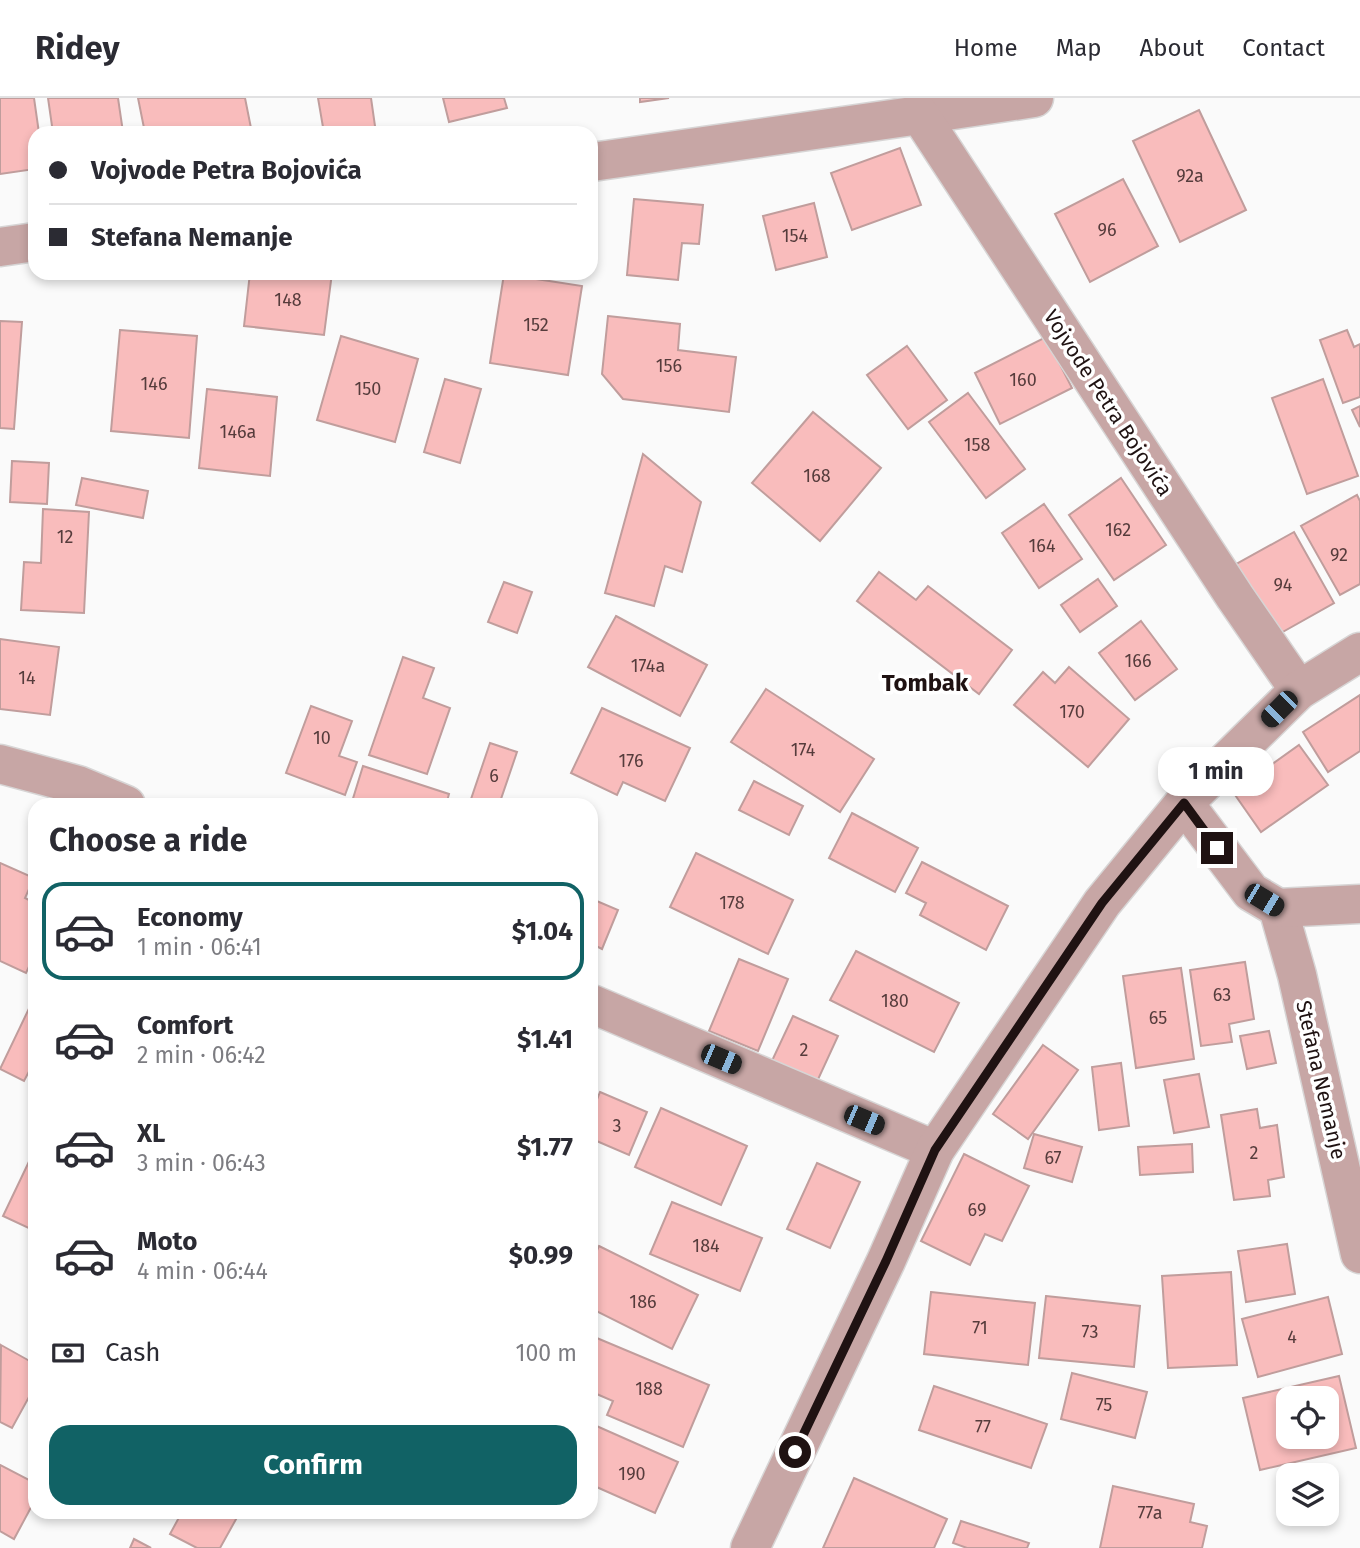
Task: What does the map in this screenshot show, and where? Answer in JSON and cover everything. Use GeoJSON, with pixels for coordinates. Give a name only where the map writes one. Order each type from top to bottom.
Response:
{"type":"FeatureCollection","features":[{"type":"Feature","properties":{"kind":"street"},"geometry":{"type":"LineString","coordinates":[[598,161],[1034,98]]}},
{"type":"Feature","properties":{"kind":"street","name":"Vojvode Petra Bojovića"},"geometry":{"type":"LineString","coordinates":[[920,114],[1234,597],[1299,690]]}},
{"type":"Feature","properties":{"kind":"street"},"geometry":{"type":"LineString","coordinates":[[0,247],[28,243]]}},
{"type":"Feature","properties":{"kind":"street"},"geometry":{"type":"LineString","coordinates":[[750,1548],[886,1261],[935,1150],[1102,903],[1184,803],[1299,690],[1360,652]]}},
{"type":"Feature","properties":{"kind":"street"},"geometry":{"type":"LineString","coordinates":[[0,764],[78,785],[109,798]]}},
{"type":"Feature","properties":{"kind":"street"},"geometry":{"type":"LineString","coordinates":[[1184,803],[1251,892],[1278,908],[1360,904]]}},
{"type":"Feature","properties":{"kind":"street","name":"Stefana Nemanje"},"geometry":{"type":"LineString","coordinates":[[1278,908],[1297,975],[1360,1254]]}},
{"type":"Feature","properties":{"kind":"street"},"geometry":{"type":"LineString","coordinates":[[598,1007],[935,1150]]}},
{"type":"Feature","properties":{"kind":"building"},"geometry":{"type":"Polygon","coordinates":[[[0,98],[34,98],[38,126],[28,126],[28,170],[0,174],[0,98]]]}},
{"type":"Feature","properties":{"kind":"building"},"geometry":{"type":"Polygon","coordinates":[[[48,98],[118,98],[122,126],[52,126],[48,98]]]}},
{"type":"Feature","properties":{"kind":"building"},"geometry":{"type":"Polygon","coordinates":[[[138,98],[245,98],[251,126],[144,126],[138,98]]]}},
{"type":"Feature","properties":{"kind":"building"},"geometry":{"type":"Polygon","coordinates":[[[318,98],[371,98],[375,126],[323,126],[318,98]]]}},
{"type":"Feature","properties":{"kind":"building"},"geometry":{"type":"Polygon","coordinates":[[[443,98],[504,98],[507,108],[449,122],[443,98]]]}},
{"type":"Feature","properties":{"kind":"building"},"geometry":{"type":"Polygon","coordinates":[[[640,98],[669,98],[640,102],[640,98]]]}},
{"type":"Feature","properties":{"kind":"building"},"geometry":{"type":"Polygon","coordinates":[[[1199,110],[1246,210],[1180,242],[1133,141],[1199,110]]]}},
{"type":"Feature","properties":{"kind":"building"},"geometry":{"type":"Polygon","coordinates":[[[900,148],[921,205],[852,230],[831,173],[900,148]]]}},
{"type":"Feature","properties":{"kind":"building"},"geometry":{"type":"Polygon","coordinates":[[[1123,179],[1158,246],[1090,282],[1055,214],[1123,179]]]}},
{"type":"Feature","properties":{"kind":"building"},"geometry":{"type":"Polygon","coordinates":[[[634,199],[703,205],[699,244],[682,243],[678,280],[627,275],[634,199]]]}},
{"type":"Feature","properties":{"kind":"building"},"geometry":{"type":"Polygon","coordinates":[[[814,203],[827,257],[776,270],[763,216],[814,203]]]}},
{"type":"Feature","properties":{"kind":"building"},"geometry":{"type":"Polygon","coordinates":[[[249,280],[331,280],[324,335],[244,326],[249,280]]]}},
{"type":"Feature","properties":{"kind":"building"},"geometry":{"type":"Polygon","coordinates":[[[503,280],[543,280],[582,286],[568,375],[490,363],[503,280]]]}},
{"type":"Feature","properties":{"kind":"building"},"geometry":{"type":"Polygon","coordinates":[[[608,316],[680,324],[678,350],[736,357],[729,412],[623,399],[602,374],[608,316]]]}},
{"type":"Feature","properties":{"kind":"building"},"geometry":{"type":"Polygon","coordinates":[[[0,321],[22,322],[14,429],[0,428],[0,321]]]}},
{"type":"Feature","properties":{"kind":"building"},"geometry":{"type":"Polygon","coordinates":[[[120,330],[197,336],[189,438],[111,431],[120,330]]]}},
{"type":"Feature","properties":{"kind":"building"},"geometry":{"type":"Polygon","coordinates":[[[1347,330],[1354,347],[1360,344],[1360,397],[1343,403],[1320,340],[1347,330]]]}},
{"type":"Feature","properties":{"kind":"building"},"geometry":{"type":"Polygon","coordinates":[[[341,336],[418,359],[395,442],[317,420],[341,336]]]}},
{"type":"Feature","properties":{"kind":"building"},"geometry":{"type":"Polygon","coordinates":[[[1046,337],[1072,388],[1000,424],[975,373],[1046,337]]]}},
{"type":"Feature","properties":{"kind":"building"},"geometry":{"type":"Polygon","coordinates":[[[907,346],[947,400],[908,429],[867,375],[907,346]]]}},
{"type":"Feature","properties":{"kind":"building"},"geometry":{"type":"Polygon","coordinates":[[[445,379],[481,389],[460,463],[424,452],[445,379]]]}},
{"type":"Feature","properties":{"kind":"building"},"geometry":{"type":"Polygon","coordinates":[[[1323,379],[1358,476],[1307,494],[1272,398],[1323,379]]]}},
{"type":"Feature","properties":{"kind":"building"},"geometry":{"type":"Polygon","coordinates":[[[207,389],[277,397],[270,476],[199,468],[207,389]]]}},
{"type":"Feature","properties":{"kind":"building"},"geometry":{"type":"Polygon","coordinates":[[[968,393],[1025,469],[986,498],[929,422],[968,393]]]}},
{"type":"Feature","properties":{"kind":"building"},"geometry":{"type":"Polygon","coordinates":[[[1360,406],[1360,427],[1352,410],[1360,406]]]}},
{"type":"Feature","properties":{"kind":"building"},"geometry":{"type":"Polygon","coordinates":[[[813,412],[881,468],[820,541],[752,483],[813,412]]]}},
{"type":"Feature","properties":{"kind":"building"},"geometry":{"type":"Polygon","coordinates":[[[643,454],[701,502],[682,572],[665,566],[654,606],[605,593],[643,454]]]}},
{"type":"Feature","properties":{"kind":"building"},"geometry":{"type":"Polygon","coordinates":[[[12,461],[49,463],[47,504],[10,502],[12,461]]]}},
{"type":"Feature","properties":{"kind":"building"},"geometry":{"type":"Polygon","coordinates":[[[82,478],[148,491],[143,518],[76,505],[82,478]]]}},
{"type":"Feature","properties":{"kind":"building"},"geometry":{"type":"Polygon","coordinates":[[[1121,478],[1166,545],[1114,580],[1069,515],[1121,478]]]}},
{"type":"Feature","properties":{"kind":"building"},"geometry":{"type":"Polygon","coordinates":[[[1357,495],[1360,501],[1360,584],[1340,595],[1301,526],[1357,495]]]}},
{"type":"Feature","properties":{"kind":"building"},"geometry":{"type":"Polygon","coordinates":[[[1044,504],[1082,559],[1039,588],[1002,533],[1044,504]]]}},
{"type":"Feature","properties":{"kind":"building"},"geometry":{"type":"Polygon","coordinates":[[[43,509],[89,512],[84,613],[21,610],[24,562],[41,563],[43,509]]]}},
{"type":"Feature","properties":{"kind":"building"},"geometry":{"type":"Polygon","coordinates":[[[1294,532],[1334,603],[1272,638],[1231,567],[1294,532]]]}},
{"type":"Feature","properties":{"kind":"building"},"geometry":{"type":"Polygon","coordinates":[[[879,572],[916,600],[928,586],[1012,650],[979,694],[857,601],[879,572]]]}},
{"type":"Feature","properties":{"kind":"building"},"geometry":{"type":"Polygon","coordinates":[[[1098,579],[1117,606],[1080,632],[1061,605],[1098,579]]]}},
{"type":"Feature","properties":{"kind":"building"},"geometry":{"type":"Polygon","coordinates":[[[504,582],[532,592],[517,633],[488,622],[504,582]]]}},
{"type":"Feature","properties":{"kind":"building"},"geometry":{"type":"Polygon","coordinates":[[[616,616],[707,665],[680,716],[588,667],[616,616]]]}},
{"type":"Feature","properties":{"kind":"building"},"geometry":{"type":"Polygon","coordinates":[[[1141,621],[1177,669],[1135,700],[1099,653],[1141,621]]]}},
{"type":"Feature","properties":{"kind":"building"},"geometry":{"type":"Polygon","coordinates":[[[0,639],[59,647],[50,715],[0,709],[0,639]]]}},
{"type":"Feature","properties":{"kind":"building"},"geometry":{"type":"Polygon","coordinates":[[[403,657],[434,668],[423,698],[450,708],[427,774],[369,755],[403,657]]]}},
{"type":"Feature","properties":{"kind":"building"},"geometry":{"type":"Polygon","coordinates":[[[1069,667],[1129,719],[1088,767],[1014,705],[1043,672],[1055,683],[1069,667]]]}},
{"type":"Feature","properties":{"kind":"building"},"geometry":{"type":"Polygon","coordinates":[[[766,689],[874,759],[840,812],[731,742],[766,689]]]}},
{"type":"Feature","properties":{"kind":"building"},"geometry":{"type":"Polygon","coordinates":[[[1360,695],[1360,751],[1328,772],[1303,732],[1360,695]]]}},
{"type":"Feature","properties":{"kind":"building"},"geometry":{"type":"Polygon","coordinates":[[[311,706],[352,721],[339,756],[357,762],[345,795],[286,773],[311,706]]]}},
{"type":"Feature","properties":{"kind":"building"},"geometry":{"type":"Polygon","coordinates":[[[602,708],[690,748],[665,801],[623,782],[617,795],[571,773],[602,708]]]}},
{"type":"Feature","properties":{"kind":"building"},"geometry":{"type":"Polygon","coordinates":[[[490,743],[517,752],[501,798],[471,798],[490,743]]]}},
{"type":"Feature","properties":{"kind":"building"},"geometry":{"type":"Polygon","coordinates":[[[1299,745],[1328,785],[1261,832],[1233,792],[1299,745]]]}},
{"type":"Feature","properties":{"kind":"building"},"geometry":{"type":"Polygon","coordinates":[[[363,766],[449,794],[448,798],[353,798],[363,766]]]}},
{"type":"Feature","properties":{"kind":"building"},"geometry":{"type":"Polygon","coordinates":[[[754,781],[803,806],[789,835],[739,810],[754,781]]]}},
{"type":"Feature","properties":{"kind":"building"},"geometry":{"type":"Polygon","coordinates":[[[852,813],[918,848],[895,892],[829,858],[852,813]]]}},
{"type":"Feature","properties":{"kind":"building"},"geometry":{"type":"Polygon","coordinates":[[[696,853],[793,900],[768,954],[670,907],[696,853]]]}},
{"type":"Feature","properties":{"kind":"building"},"geometry":{"type":"Polygon","coordinates":[[[922,862],[1008,906],[986,950],[920,915],[926,903],[906,893],[922,862]]]}},
{"type":"Feature","properties":{"kind":"building"},"geometry":{"type":"Polygon","coordinates":[[[0,863],[28,875],[25,898],[28,900],[28,969],[26,973],[0,961],[0,863]]]}},
{"type":"Feature","properties":{"kind":"building"},"geometry":{"type":"Polygon","coordinates":[[[598,902],[618,910],[602,949],[598,947],[598,902]]]}},
{"type":"Feature","properties":{"kind":"building"},"geometry":{"type":"Polygon","coordinates":[[[856,951],[959,1003],[934,1052],[830,1000],[856,951]]]}},
{"type":"Feature","properties":{"kind":"building"},"geometry":{"type":"Polygon","coordinates":[[[739,959],[788,979],[758,1051],[709,1031],[739,959]]]}},
{"type":"Feature","properties":{"kind":"building"},"geometry":{"type":"Polygon","coordinates":[[[1245,962],[1254,1019],[1229,1024],[1232,1042],[1201,1046],[1190,970],[1245,962]]]}},
{"type":"Feature","properties":{"kind":"building"},"geometry":{"type":"Polygon","coordinates":[[[1181,968],[1194,1059],[1136,1068],[1123,976],[1181,968]]]}},
{"type":"Feature","properties":{"kind":"building"},"geometry":{"type":"Polygon","coordinates":[[[28,1011],[28,1073],[24,1081],[0,1069],[28,1011]]]}},
{"type":"Feature","properties":{"kind":"building"},"geometry":{"type":"Polygon","coordinates":[[[793,1016],[838,1036],[815,1086],[770,1065],[793,1016]]]}},
{"type":"Feature","properties":{"kind":"building"},"geometry":{"type":"Polygon","coordinates":[[[1269,1031],[1276,1063],[1247,1069],[1240,1036],[1269,1031]]]}},
{"type":"Feature","properties":{"kind":"building"},"geometry":{"type":"Polygon","coordinates":[[[1043,1045],[1078,1070],[1028,1139],[993,1114],[1043,1045]]]}},
{"type":"Feature","properties":{"kind":"building"},"geometry":{"type":"Polygon","coordinates":[[[1121,1063],[1129,1126],[1099,1130],[1092,1067],[1121,1063]]]}},
{"type":"Feature","properties":{"kind":"building"},"geometry":{"type":"Polygon","coordinates":[[[1199,1074],[1209,1127],[1174,1133],[1164,1080],[1199,1074]]]}},
{"type":"Feature","properties":{"kind":"building"},"geometry":{"type":"Polygon","coordinates":[[[600,1092],[647,1112],[629,1155],[598,1142],[600,1092]]]}},
{"type":"Feature","properties":{"kind":"building"},"geometry":{"type":"Polygon","coordinates":[[[661,1108],[747,1146],[721,1205],[635,1167],[661,1108]]]}},
{"type":"Feature","properties":{"kind":"building"},"geometry":{"type":"Polygon","coordinates":[[[1257,1109],[1260,1128],[1277,1125],[1284,1177],[1268,1180],[1270,1196],[1234,1200],[1221,1115],[1257,1109]]]}},
{"type":"Feature","properties":{"kind":"building"},"geometry":{"type":"Polygon","coordinates":[[[1034,1134],[1082,1147],[1072,1182],[1024,1168],[1034,1134]]]}},
{"type":"Feature","properties":{"kind":"building"},"geometry":{"type":"Polygon","coordinates":[[[1192,1144],[1193,1172],[1140,1175],[1138,1147],[1192,1144]]]}},
{"type":"Feature","properties":{"kind":"building"},"geometry":{"type":"Polygon","coordinates":[[[964,1154],[1029,1186],[1002,1241],[985,1234],[970,1265],[921,1241],[964,1154]]]}},
{"type":"Feature","properties":{"kind":"building"},"geometry":{"type":"Polygon","coordinates":[[[817,1163],[860,1182],[830,1248],[787,1229],[817,1163]]]}},
{"type":"Feature","properties":{"kind":"building"},"geometry":{"type":"Polygon","coordinates":[[[28,1164],[28,1228],[3,1216],[28,1164]]]}},
{"type":"Feature","properties":{"kind":"building"},"geometry":{"type":"Polygon","coordinates":[[[672,1202],[762,1238],[740,1291],[650,1254],[672,1202]]]}},
{"type":"Feature","properties":{"kind":"building"},"geometry":{"type":"Polygon","coordinates":[[[1287,1244],[1295,1294],[1246,1302],[1238,1251],[1287,1244]]]}},
{"type":"Feature","properties":{"kind":"building"},"geometry":{"type":"Polygon","coordinates":[[[599,1246],[698,1295],[672,1349],[598,1312],[599,1246]]]}},
{"type":"Feature","properties":{"kind":"building"},"geometry":{"type":"Polygon","coordinates":[[[1231,1272],[1237,1365],[1168,1368],[1162,1276],[1231,1272]]]}},
{"type":"Feature","properties":{"kind":"building"},"geometry":{"type":"Polygon","coordinates":[[[931,1292],[1035,1303],[1028,1365],[924,1354],[931,1292]]]}},
{"type":"Feature","properties":{"kind":"building"},"geometry":{"type":"Polygon","coordinates":[[[1046,1296],[1140,1306],[1134,1367],[1039,1358],[1046,1296]]]}},
{"type":"Feature","properties":{"kind":"building"},"geometry":{"type":"Polygon","coordinates":[[[1328,1297],[1342,1354],[1258,1377],[1242,1319],[1328,1297]]]}},
{"type":"Feature","properties":{"kind":"building"},"geometry":{"type":"Polygon","coordinates":[[[598,1339],[709,1385],[683,1447],[607,1415],[613,1401],[598,1395],[598,1339]]]}},
{"type":"Feature","properties":{"kind":"building"},"geometry":{"type":"Polygon","coordinates":[[[1,1345],[28,1360],[28,1399],[12,1428],[0,1422],[1,1345]]]}},
{"type":"Feature","properties":{"kind":"building"},"geometry":{"type":"Polygon","coordinates":[[[1072,1373],[1147,1392],[1135,1438],[1061,1419],[1072,1373]]]}},
{"type":"Feature","properties":{"kind":"building"},"geometry":{"type":"Polygon","coordinates":[[[1339,1376],[1356,1448],[1291,1463],[1276,1463],[1276,1466],[1260,1470],[1243,1398],[1276,1390],[1276,1449],[1339,1449],[1339,1386],[1295,1386],[1339,1376]]]}},
{"type":"Feature","properties":{"kind":"building"},"geometry":{"type":"Polygon","coordinates":[[[934,1386],[1047,1424],[1031,1468],[919,1430],[934,1386]]]}},
{"type":"Feature","properties":{"kind":"building"},"geometry":{"type":"Polygon","coordinates":[[[598,1427],[678,1462],[655,1513],[598,1488],[598,1427]]]}},
{"type":"Feature","properties":{"kind":"building"},"geometry":{"type":"Polygon","coordinates":[[[0,1465],[28,1479],[28,1513],[14,1539],[0,1531],[0,1465]]]}},
{"type":"Feature","properties":{"kind":"building"},"geometry":{"type":"Polygon","coordinates":[[[854,1478],[947,1519],[934,1548],[823,1548],[854,1478]]]}},
{"type":"Feature","properties":{"kind":"building"},"geometry":{"type":"Polygon","coordinates":[[[1113,1486],[1194,1504],[1190,1522],[1207,1526],[1202,1548],[1100,1548],[1113,1486]]]}},
{"type":"Feature","properties":{"kind":"building"},"geometry":{"type":"Polygon","coordinates":[[[178,1519],[236,1519],[220,1548],[197,1548],[170,1534],[178,1519]]]}},
{"type":"Feature","properties":{"kind":"building"},"geometry":{"type":"Polygon","coordinates":[[[961,1521],[1029,1543],[1027,1548],[967,1548],[953,1543],[961,1521]]]}},
{"type":"Feature","properties":{"kind":"building"},"geometry":{"type":"Polygon","coordinates":[[[134,1539],[151,1548],[130,1548],[134,1539]]]}},
{"type":"Feature","properties":{"kind":"district","name":"Tombak"},"geometry":{"type":"Point","coordinates":[925,683]}},
{"type":"Feature","properties":{"kind":"route"},"geometry":{"type":"LineString","coordinates":[[795,1452],[886,1261],[935,1150],[1102,903],[1184,803],[1217,848]]}}]}
